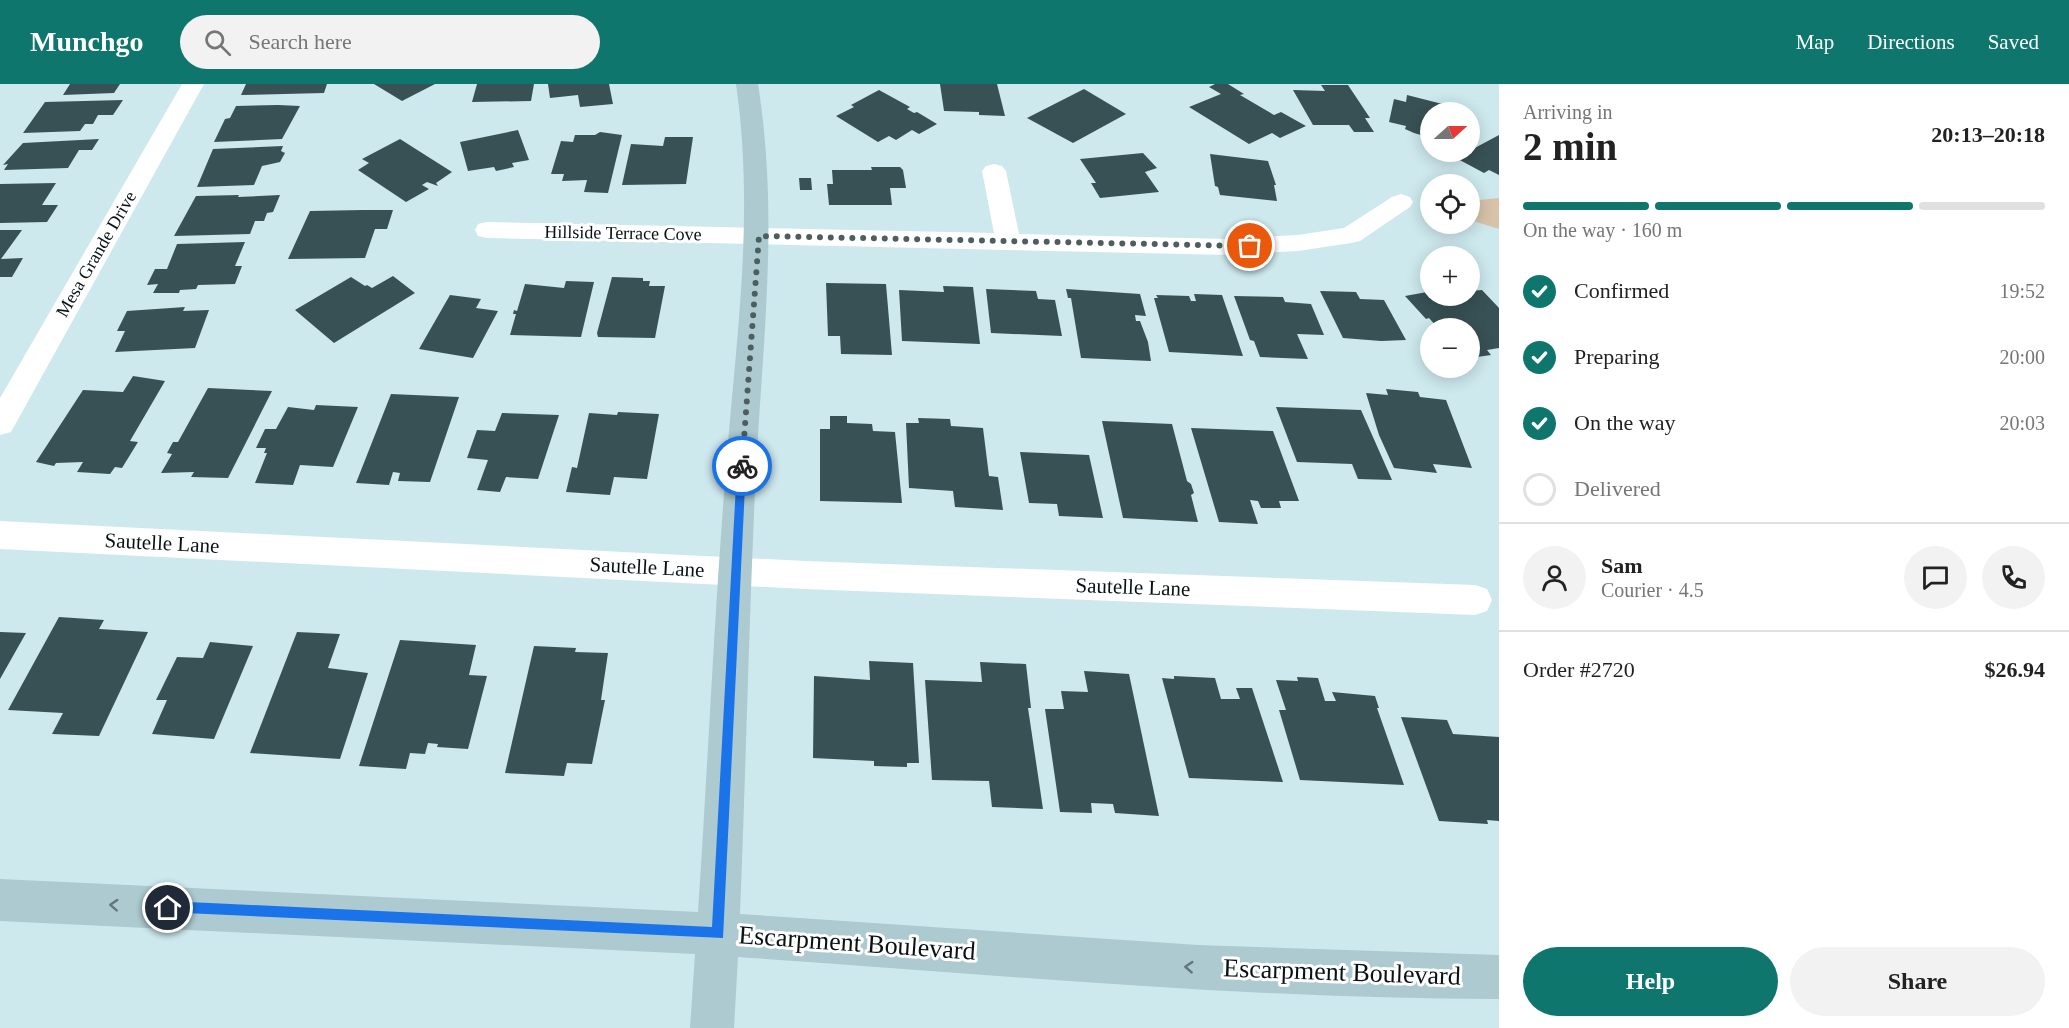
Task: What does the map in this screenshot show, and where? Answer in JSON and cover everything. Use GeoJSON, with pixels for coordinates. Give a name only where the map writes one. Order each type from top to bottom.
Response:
{"type":"FeatureCollection","features":[{"type":"Feature","properties":{"kind":"street","name":"Mesa Grande Drive"},"geometry":{"type":"LineString","coordinates":[[0,424],[193,84]]}},
{"type":"Feature","properties":{"kind":"street"},"geometry":{"type":"LineString","coordinates":[[712,1028],[736,572],[759,236],[755,126],[747,84]]}},
{"type":"Feature","properties":{"kind":"street"},"geometry":{"type":"LineString","coordinates":[[994,171],[1008,242]]}},
{"type":"Feature","properties":{"kind":"street","name":"Hillside Terrace Cove"},"geometry":{"type":"LineString","coordinates":[[487,230],[1209,247],[1298,243],[1351,235],[1401,202]]}},
{"type":"Feature","properties":{"kind":"street","name":"Sautelle Lane"},"geometry":{"type":"LineString","coordinates":[[0,535],[736,572],[1475,600]]}},
{"type":"Feature","properties":{"kind":"street","name":"Escarpment Boulevard"},"geometry":{"type":"LineString","coordinates":[[0,900],[718,933],[1198,968],[1435,977],[1499,976]]}},
{"type":"Feature","properties":{"kind":"shaded area"},"geometry":{"type":"Polygon","coordinates":[[[1499,198],[1499,229],[1480,223],[1480,200],[1499,198]]]}},
{"type":"Feature","properties":{"kind":"building"},"geometry":{"type":"Polygon","coordinates":[[[70,84],[120,84],[114,93],[63,95],[70,84]]]}},
{"type":"Feature","properties":{"kind":"building"},"geometry":{"type":"Polygon","coordinates":[[[246,84],[327,84],[324,93],[241,95],[246,84]]]}},
{"type":"Feature","properties":{"kind":"building"},"geometry":{"type":"Polygon","coordinates":[[[374,84],[435,84],[402,101],[374,84]]]}},
{"type":"Feature","properties":{"kind":"building"},"geometry":{"type":"Polygon","coordinates":[[[477,84],[534,84],[531,101],[472,102],[477,84]]]}},
{"type":"Feature","properties":{"kind":"building"},"geometry":{"type":"Polygon","coordinates":[[[548,84],[609,84],[613,104],[580,107],[578,95],[550,98],[548,84]]]}},
{"type":"Feature","properties":{"kind":"building"},"geometry":{"type":"Polygon","coordinates":[[[940,84],[997,84],[1005,116],[979,115],[979,112],[944,111],[940,84]]]}},
{"type":"Feature","properties":{"kind":"building"},"geometry":{"type":"Polygon","coordinates":[[[1215,84],[1228,84],[1244,94],[1240,95],[1274,115],[1281,112],[1306,126],[1280,138],[1272,133],[1249,144],[1189,107],[1221,94],[1209,87],[1215,84]]]}},
{"type":"Feature","properties":{"kind":"building"},"geometry":{"type":"Polygon","coordinates":[[[1321,85],[1348,85],[1370,118],[1365,118],[1374,132],[1354,132],[1349,125],[1313,125],[1293,90],[1325,91],[1321,85]]]}},
{"type":"Feature","properties":{"kind":"building"},"geometry":{"type":"Polygon","coordinates":[[[1084,89],[1126,114],[1073,143],[1027,118],[1084,89]]]}},
{"type":"Feature","properties":{"kind":"building"},"geometry":{"type":"Polygon","coordinates":[[[879,90],[910,107],[907,109],[937,124],[919,134],[912,130],[896,140],[889,136],[878,142],[836,116],[879,90]]]}},
{"type":"Feature","properties":{"kind":"building"},"geometry":{"type":"Polygon","coordinates":[[[1407,95],[1434,102],[1420,102],[1420,135],[1405,129],[1406,126],[1389,122],[1394,99],[1406,102],[1407,95]]]}},
{"type":"Feature","properties":{"kind":"building"},"geometry":{"type":"Polygon","coordinates":[[[123,100],[113,115],[98,115],[93,124],[85,124],[80,131],[23,133],[45,102],[123,100]]]}},
{"type":"Feature","properties":{"kind":"building"},"geometry":{"type":"Polygon","coordinates":[[[236,106],[300,106],[282,139],[214,142],[225,119],[230,118],[236,106]]]}},
{"type":"Feature","properties":{"kind":"building"},"geometry":{"type":"Polygon","coordinates":[[[518,130],[529,160],[512,163],[514,167],[496,171],[494,167],[468,171],[460,142],[518,130]]]}},
{"type":"Feature","properties":{"kind":"building"},"geometry":{"type":"Polygon","coordinates":[[[600,132],[622,135],[608,193],[584,192],[587,180],[562,181],[564,174],[551,174],[561,141],[573,142],[575,135],[595,135],[600,132]]]}},
{"type":"Feature","properties":{"kind":"building"},"geometry":{"type":"Polygon","coordinates":[[[1499,135],[1499,175],[1489,170],[1484,173],[1463,162],[1480,162],[1480,145],[1499,135]]]}},
{"type":"Feature","properties":{"kind":"building"},"geometry":{"type":"Polygon","coordinates":[[[665,137],[693,137],[686,184],[622,185],[631,144],[663,146],[665,137]]]}},
{"type":"Feature","properties":{"kind":"building"},"geometry":{"type":"Polygon","coordinates":[[[99,139],[92,150],[79,150],[68,168],[4,170],[8,164],[3,165],[23,143],[99,139]]]}},
{"type":"Feature","properties":{"kind":"building"},"geometry":{"type":"Polygon","coordinates":[[[400,139],[452,172],[436,183],[438,186],[427,182],[422,185],[429,189],[406,202],[358,170],[369,163],[362,159],[400,139]]]}},
{"type":"Feature","properties":{"kind":"building"},"geometry":{"type":"Polygon","coordinates":[[[283,146],[281,151],[285,153],[280,162],[262,166],[254,185],[197,187],[213,149],[283,146]]]}},
{"type":"Feature","properties":{"kind":"building"},"geometry":{"type":"Polygon","coordinates":[[[1143,153],[1157,168],[1145,172],[1159,192],[1100,198],[1091,183],[1096,183],[1080,159],[1143,153]]]}},
{"type":"Feature","properties":{"kind":"building"},"geometry":{"type":"Polygon","coordinates":[[[1210,154],[1268,161],[1276,185],[1274,185],[1277,201],[1220,195],[1218,187],[1215,186],[1210,154]]]}},
{"type":"Feature","properties":{"kind":"building"},"geometry":{"type":"Polygon","coordinates":[[[871,167],[900,167],[903,170],[906,188],[890,188],[892,205],[829,205],[827,184],[833,184],[832,170],[872,170],[871,167]]]}},
{"type":"Feature","properties":{"kind":"building"},"geometry":{"type":"Polygon","coordinates":[[[799,178],[811,178],[812,190],[800,190],[799,178]]]}},
{"type":"Feature","properties":{"kind":"building"},"geometry":{"type":"Polygon","coordinates":[[[56,183],[42,205],[58,205],[47,222],[0,223],[0,184],[56,183]]]}},
{"type":"Feature","properties":{"kind":"building"},"geometry":{"type":"Polygon","coordinates":[[[239,195],[238,197],[280,195],[273,212],[267,213],[264,221],[255,221],[250,234],[174,236],[196,196],[239,195]]]}},
{"type":"Feature","properties":{"kind":"building"},"geometry":{"type":"Polygon","coordinates":[[[393,210],[387,229],[375,229],[365,258],[288,259],[310,211],[393,210]]]}},
{"type":"Feature","properties":{"kind":"building"},"geometry":{"type":"Polygon","coordinates":[[[0,230],[22,230],[1,259],[23,258],[12,277],[0,277],[0,230]]]}},
{"type":"Feature","properties":{"kind":"building"},"geometry":{"type":"Polygon","coordinates":[[[245,242],[235,266],[242,266],[235,284],[198,285],[196,289],[180,290],[179,293],[153,293],[158,284],[147,285],[155,269],[167,269],[177,244],[245,242]]]}},
{"type":"Feature","properties":{"kind":"building"},"geometry":{"type":"Polygon","coordinates":[[[393,276],[415,293],[334,343],[295,310],[351,277],[372,288],[393,276]]]}},
{"type":"Feature","properties":{"kind":"building"},"geometry":{"type":"Polygon","coordinates":[[[612,277],[643,278],[643,281],[650,281],[649,286],[665,286],[655,338],[598,337],[597,333],[612,277]]]}},
{"type":"Feature","properties":{"kind":"building"},"geometry":{"type":"Polygon","coordinates":[[[566,281],[594,282],[581,337],[510,335],[516,314],[513,314],[514,310],[517,311],[525,284],[564,288],[566,281]]]}},
{"type":"Feature","properties":{"kind":"building"},"geometry":{"type":"Polygon","coordinates":[[[826,283],[886,284],[892,355],[841,354],[840,336],[828,336],[826,283]]]}},
{"type":"Feature","properties":{"kind":"building"},"geometry":{"type":"Polygon","coordinates":[[[943,286],[973,287],[980,344],[902,341],[899,290],[944,292],[943,286]]]}},
{"type":"Feature","properties":{"kind":"building"},"geometry":{"type":"Polygon","coordinates":[[[986,289],[1036,291],[1038,299],[1055,300],[1062,336],[991,333],[986,289]]]}},
{"type":"Feature","properties":{"kind":"building"},"geometry":{"type":"Polygon","coordinates":[[[1066,289],[1140,294],[1146,316],[1135,315],[1136,321],[1140,321],[1148,342],[1151,361],[1081,358],[1071,298],[1068,298],[1066,289]]]}},
{"type":"Feature","properties":{"kind":"building"},"geometry":{"type":"Polygon","coordinates":[[[1480,290],[1499,308],[1499,348],[1487,350],[1491,355],[1480,357],[1480,318],[1425,318],[1405,296],[1420,293],[1420,306],[1480,306],[1480,290]]]}},
{"type":"Feature","properties":{"kind":"building"},"geometry":{"type":"Polygon","coordinates":[[[1320,291],[1356,292],[1360,299],[1384,300],[1406,340],[1343,338],[1320,291]]]}},
{"type":"Feature","properties":{"kind":"building"},"geometry":{"type":"Polygon","coordinates":[[[1194,294],[1222,295],[1243,356],[1169,352],[1154,298],[1158,298],[1156,295],[1189,296],[1191,301],[1196,301],[1194,294]]]}},
{"type":"Feature","properties":{"kind":"building"},"geometry":{"type":"Polygon","coordinates":[[[450,295],[481,299],[476,308],[498,311],[473,358],[419,349],[450,295]]]}},
{"type":"Feature","properties":{"kind":"building"},"geometry":{"type":"Polygon","coordinates":[[[1234,296],[1283,297],[1285,302],[1311,304],[1324,335],[1297,334],[1308,359],[1260,357],[1254,341],[1250,340],[1234,296]]]}},
{"type":"Feature","properties":{"kind":"building"},"geometry":{"type":"Polygon","coordinates":[[[185,307],[183,311],[209,310],[195,348],[115,352],[125,331],[117,331],[127,311],[185,307]]]}},
{"type":"Feature","properties":{"kind":"building"},"geometry":{"type":"Polygon","coordinates":[[[133,376],[165,381],[130,441],[138,442],[122,468],[115,467],[110,474],[77,472],[83,462],[56,463],[54,466],[36,462],[83,390],[123,392],[133,376]]]}},
{"type":"Feature","properties":{"kind":"building"},"geometry":{"type":"Polygon","coordinates":[[[208,388],[272,391],[228,478],[191,477],[194,472],[161,473],[172,454],[167,453],[173,442],[178,442],[208,388]]]}},
{"type":"Feature","properties":{"kind":"building"},"geometry":{"type":"Polygon","coordinates":[[[1386,389],[1418,392],[1420,397],[1446,400],[1472,468],[1433,464],[1437,473],[1394,468],[1379,435],[1366,393],[1388,395],[1386,389]]]}},
{"type":"Feature","properties":{"kind":"building"},"geometry":{"type":"Polygon","coordinates":[[[391,394],[459,397],[430,482],[398,481],[400,473],[393,472],[389,485],[356,483],[391,394]]]}},
{"type":"Feature","properties":{"kind":"building"},"geometry":{"type":"Polygon","coordinates":[[[316,405],[358,407],[333,467],[300,465],[293,485],[255,483],[267,453],[264,453],[266,448],[256,448],[265,429],[276,429],[288,407],[314,410],[316,405]]]}},
{"type":"Feature","properties":{"kind":"building"},"geometry":{"type":"Polygon","coordinates":[[[1276,407],[1361,410],[1392,480],[1358,479],[1352,464],[1297,462],[1276,407]]]}},
{"type":"Feature","properties":{"kind":"building"},"geometry":{"type":"Polygon","coordinates":[[[618,412],[659,414],[647,479],[614,477],[610,495],[566,492],[572,467],[577,468],[589,413],[617,415],[618,412]]]}},
{"type":"Feature","properties":{"kind":"building"},"geometry":{"type":"Polygon","coordinates":[[[502,413],[559,415],[538,479],[506,477],[500,492],[477,490],[488,460],[467,458],[477,430],[495,431],[502,413]]]}},
{"type":"Feature","properties":{"kind":"building"},"geometry":{"type":"Polygon","coordinates":[[[830,416],[847,416],[847,423],[872,424],[873,431],[895,432],[902,503],[820,501],[820,429],[830,429],[830,416]]]}},
{"type":"Feature","properties":{"kind":"building"},"geometry":{"type":"Polygon","coordinates":[[[918,418],[950,419],[951,426],[983,428],[989,476],[998,477],[1003,510],[955,507],[953,491],[909,488],[906,423],[919,423],[918,418]]]}},
{"type":"Feature","properties":{"kind":"building"},"geometry":{"type":"Polygon","coordinates":[[[1102,421],[1172,424],[1187,481],[1191,484],[1194,493],[1191,495],[1198,522],[1123,518],[1102,421]]]}},
{"type":"Feature","properties":{"kind":"building"},"geometry":{"type":"Polygon","coordinates":[[[1191,428],[1273,431],[1299,501],[1279,501],[1281,508],[1261,508],[1258,501],[1250,500],[1258,524],[1219,522],[1191,428]]]}},
{"type":"Feature","properties":{"kind":"building"},"geometry":{"type":"Polygon","coordinates":[[[1020,452],[1089,455],[1103,518],[1059,516],[1057,504],[1029,503],[1020,452]]]}},
{"type":"Feature","properties":{"kind":"building"},"geometry":{"type":"Polygon","coordinates":[[[59,617],[104,620],[99,629],[148,632],[99,736],[52,734],[63,713],[8,710],[59,617]]]}},
{"type":"Feature","properties":{"kind":"building"},"geometry":{"type":"Polygon","coordinates":[[[0,632],[26,633],[0,679],[0,632]]]}},
{"type":"Feature","properties":{"kind":"building"},"geometry":{"type":"Polygon","coordinates":[[[297,632],[340,634],[328,668],[368,673],[340,759],[250,753],[297,632]]]}},
{"type":"Feature","properties":{"kind":"building"},"geometry":{"type":"Polygon","coordinates":[[[400,640],[476,645],[469,675],[487,676],[468,749],[437,747],[438,744],[428,743],[425,754],[410,753],[406,769],[359,766],[400,640]]]}},
{"type":"Feature","properties":{"kind":"building"},"geometry":{"type":"Polygon","coordinates":[[[210,642],[253,646],[214,739],[152,734],[167,700],[156,700],[177,657],[203,658],[210,642]]]}},
{"type":"Feature","properties":{"kind":"building"},"geometry":{"type":"Polygon","coordinates":[[[534,646],[576,648],[575,652],[608,653],[601,700],[605,700],[592,764],[567,763],[564,776],[505,773],[534,646]]]}},
{"type":"Feature","properties":{"kind":"building"},"geometry":{"type":"Polygon","coordinates":[[[869,661],[913,663],[919,763],[907,763],[907,767],[874,766],[874,761],[813,758],[814,676],[870,680],[869,661]]]}},
{"type":"Feature","properties":{"kind":"building"},"geometry":{"type":"Polygon","coordinates":[[[980,662],[1026,664],[1031,708],[1028,708],[1043,809],[992,807],[989,781],[932,780],[925,680],[982,682],[980,662]]]}},
{"type":"Feature","properties":{"kind":"building"},"geometry":{"type":"Polygon","coordinates":[[[1084,671],[1129,674],[1159,816],[1115,813],[1113,804],[1091,803],[1092,813],[1060,812],[1045,709],[1064,709],[1061,691],[1088,692],[1084,671]]]}},
{"type":"Feature","properties":{"kind":"building"},"geometry":{"type":"Polygon","coordinates":[[[1174,676],[1215,678],[1221,699],[1240,699],[1236,688],[1252,688],[1283,782],[1189,778],[1162,678],[1174,679],[1174,676]]]}},
{"type":"Feature","properties":{"kind":"building"},"geometry":{"type":"Polygon","coordinates":[[[1297,677],[1318,678],[1325,701],[1336,701],[1332,692],[1375,696],[1379,708],[1377,708],[1404,785],[1300,780],[1279,710],[1286,710],[1276,680],[1298,681],[1297,677]]]}},
{"type":"Feature","properties":{"kind":"building"},"geometry":{"type":"Polygon","coordinates":[[[1401,717],[1447,720],[1453,734],[1499,737],[1499,821],[1487,820],[1488,824],[1439,821],[1401,717]]]}},
{"type":"Feature","properties":{"kind":"way so far"},"geometry":{"type":"LineString","coordinates":[[742,466],[759,236],[1179,247],[1250,246]]}},
{"type":"Feature","properties":{"kind":"route"},"geometry":{"type":"LineString","coordinates":[[168,908],[718,933],[742,466]]}}]}
